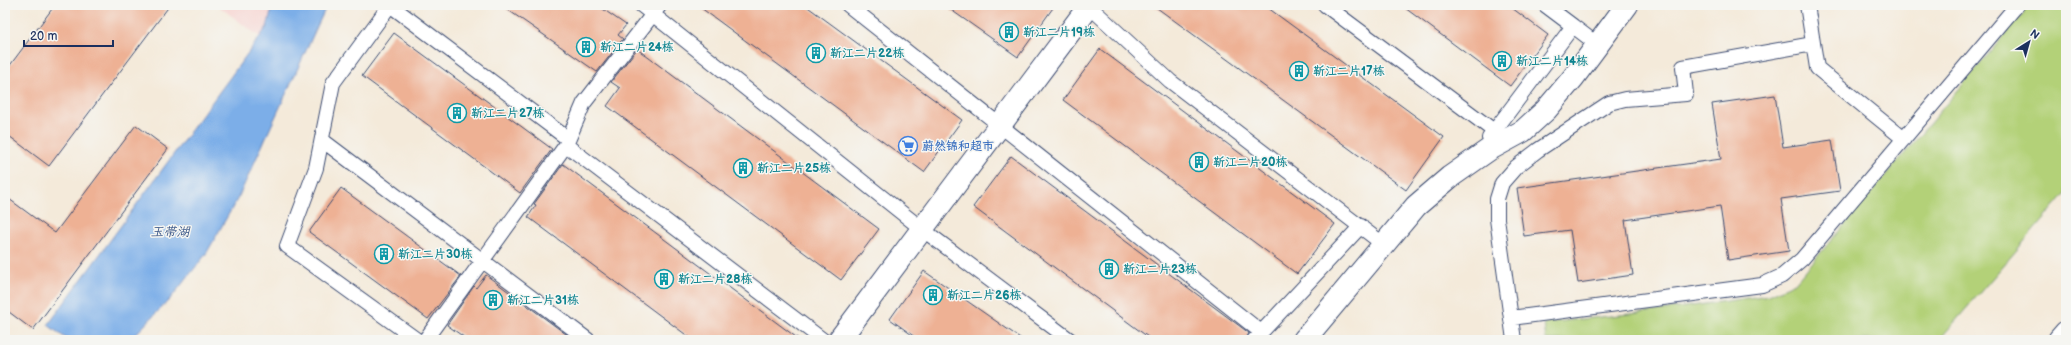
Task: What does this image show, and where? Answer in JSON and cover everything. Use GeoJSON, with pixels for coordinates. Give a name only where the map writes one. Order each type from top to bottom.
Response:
{"type":"FeatureCollection","features":[{"type":"Feature","properties":{"kind":"street"},"geometry":{"type":"LineString","coordinates":[[839,340],[1089,5]]}},
{"type":"Feature","properties":{"kind":"street"},"geometry":{"type":"LineString","coordinates":[[1304,340],[1416,206],[1450,177],[1490,149],[1523,131],[1546,110],[1598,45],[1627,5]]}},
{"type":"Feature","properties":{"kind":"street"},"geometry":{"type":"LineString","coordinates":[[2059,340],[2066,332]]}},
{"type":"Feature","properties":{"kind":"lane"},"geometry":{"type":"LineString","coordinates":[[417,340],[287,246],[316,168],[334,83],[390,5],[824,340]]}},
{"type":"Feature","properties":{"kind":"lane"},"geometry":{"type":"LineString","coordinates":[[641,5],[656,9],[922,229],[1070,340]]}},
{"type":"Feature","properties":{"kind":"lane"},"geometry":{"type":"LineString","coordinates":[[848,5],[1000,126],[1257,336],[1361,226]]}},
{"type":"Feature","properties":{"kind":"lane"},"geometry":{"type":"LineString","coordinates":[[1089,5],[1170,81],[1383,244]]}},
{"type":"Feature","properties":{"kind":"lane"},"geometry":{"type":"LineString","coordinates":[[1325,5],[1494,131]]}},
{"type":"Feature","properties":{"kind":"lane"},"geometry":{"type":"LineString","coordinates":[[1545,5],[1598,45]]}},
{"type":"Feature","properties":{"kind":"lane"},"geometry":{"type":"LineString","coordinates":[[1807,5],[1817,68],[1904,139]]}},
{"type":"Feature","properties":{"kind":"lane"},"geometry":{"type":"LineString","coordinates":[[1511,318],[1762,285],[1782,276],[1802,259],[2017,5]]}},
{"type":"Feature","properties":{"kind":"lane"},"geometry":{"type":"LineString","coordinates":[[425,340],[567,142],[584,103],[656,9]]}},
{"type":"Feature","properties":{"kind":"lane"},"geometry":{"type":"LineString","coordinates":[[1469,164],[1573,26]]}},
{"type":"Feature","properties":{"kind":"lane"},"geometry":{"type":"LineString","coordinates":[[1514,340],[1497,219],[1497,199],[1502,183],[1516,167],[1538,150],[1609,103],[1625,99],[1686,94],[1683,66],[1813,44]]}},
{"type":"Feature","properties":{"kind":"lane"},"geometry":{"type":"LineString","coordinates":[[322,140],[588,340]]}},
{"type":"Feature","properties":{"kind":"shaded area"},"geometry":{"type":"Polygon","coordinates":[[[217,5],[327,5],[299,66],[217,5]]]}},
{"type":"Feature","properties":{"kind":"green space"},"geometry":{"type":"Polygon","coordinates":[[[2030,5],[2066,5],[2066,193],[1939,340],[1546,340],[1544,323],[1649,312],[1769,295],[1795,283],[2030,5]]]}},
{"type":"Feature","properties":{"kind":"water","name":"玉带湖"},"geometry":{"type":"Polygon","coordinates":[[[273,5],[327,5],[239,196],[206,254],[170,299],[130,340],[68,340],[48,325],[267,27],[273,5]]]}},
{"type":"Feature","properties":{"kind":"building"},"geometry":{"type":"Polygon","coordinates":[[[55,5],[170,5],[49,166],[5,133],[5,72],[55,5]]]}},
{"type":"Feature","properties":{"kind":"building","name":"靳江二片24栋"},"geometry":{"type":"Polygon","coordinates":[[[501,5],[597,5],[626,25],[618,35],[623,39],[597,72],[501,5]]]}},
{"type":"Feature","properties":{"kind":"building","name":"靳江二片22栋"},"geometry":{"type":"Polygon","coordinates":[[[697,5],[805,5],[962,120],[924,172],[697,5]]]}},
{"type":"Feature","properties":{"kind":"building","name":"靳江二片19栋"},"geometry":{"type":"Polygon","coordinates":[[[944,5],[1055,5],[1018,57],[944,5]]]}},
{"type":"Feature","properties":{"kind":"building","name":"靳江二片17栋"},"geometry":{"type":"Polygon","coordinates":[[[1153,5],[1264,5],[1444,137],[1406,190],[1153,5]]]}},
{"type":"Feature","properties":{"kind":"building","name":"靳江二片14栋"},"geometry":{"type":"Polygon","coordinates":[[[1401,5],[1508,5],[1548,35],[1510,86],[1401,5]]]}},
{"type":"Feature","properties":{"kind":"building","name":"靳江二片27栋"},"geometry":{"type":"Polygon","coordinates":[[[394,33],[552,149],[520,193],[362,76],[394,33]]]}},
{"type":"Feature","properties":{"kind":"building","name":"靳江二片25栋"},"geometry":{"type":"Polygon","coordinates":[[[637,49],[879,229],[841,280],[607,106],[620,88],[611,82],[637,49]]]}},
{"type":"Feature","properties":{"kind":"building","name":"靳江二片20栋"},"geometry":{"type":"Polygon","coordinates":[[[1100,49],[1335,224],[1297,274],[1063,100],[1100,49]]]}},
{"type":"Feature","properties":{"kind":"building"},"geometry":{"type":"Polygon","coordinates":[[[1775,95],[1783,147],[1832,140],[1840,191],[1781,199],[1789,251],[1728,260],[1720,206],[1625,220],[1633,275],[1578,283],[1570,230],[1524,236],[1517,188],[1721,159],[1712,104],[1775,95]]]}},
{"type":"Feature","properties":{"kind":"building"},"geometry":{"type":"Polygon","coordinates":[[[136,125],[168,149],[33,330],[5,309],[5,196],[55,233],[136,125]]]}},
{"type":"Feature","properties":{"kind":"building","name":"靳江二片23栋"},"geometry":{"type":"Polygon","coordinates":[[[1011,156],[1249,333],[1246,340],[1152,340],[973,207],[1011,156]]]}},
{"type":"Feature","properties":{"kind":"building","name":"靳江二片28栋"},"geometry":{"type":"Polygon","coordinates":[[[563,164],[800,340],[693,340],[528,217],[536,205],[534,204],[563,164]]]}},
{"type":"Feature","properties":{"kind":"building","name":"靳江二片30栋"},"geometry":{"type":"Polygon","coordinates":[[[341,188],[461,276],[428,319],[309,232],[341,188]]]}},
{"type":"Feature","properties":{"kind":"building","name":"靳江二片26栋"},"geometry":{"type":"Polygon","coordinates":[[[924,271],[1023,340],[919,340],[890,319],[924,271]]]}},
{"type":"Feature","properties":{"kind":"building","name":"靳江二片31栋"},"geometry":{"type":"Polygon","coordinates":[[[486,275],[574,340],[468,340],[447,325],[474,286],[476,288],[486,275]]]}},
{"type":"Feature","properties":{"kind":"place","name":"靳江二片19栋"},"geometry":{"type":"Point","coordinates":[1009,32]}},
{"type":"Feature","properties":{"kind":"place","name":"靳江二片24栋"},"geometry":{"type":"Point","coordinates":[586,47]}},
{"type":"Feature","properties":{"kind":"place","name":"靳江二片22栋"},"geometry":{"type":"Point","coordinates":[816,53]}},
{"type":"Feature","properties":{"kind":"place","name":"靳江二片14栋"},"geometry":{"type":"Point","coordinates":[1502,61]}},
{"type":"Feature","properties":{"kind":"place","name":"靳江二片17栋"},"geometry":{"type":"Point","coordinates":[1299,71]}},
{"type":"Feature","properties":{"kind":"place","name":"靳江二片27栋"},"geometry":{"type":"Point","coordinates":[457,113]}},
{"type":"Feature","properties":{"kind":"place","name":"蔚然锦和超市"},"geometry":{"type":"Point","coordinates":[908,146]}},
{"type":"Feature","properties":{"kind":"place","name":"靳江二片20栋"},"geometry":{"type":"Point","coordinates":[1199,162]}},
{"type":"Feature","properties":{"kind":"place","name":"靳江二片25栋"},"geometry":{"type":"Point","coordinates":[743,168]}},
{"type":"Feature","properties":{"kind":"place","name":"靳江二片30栋"},"geometry":{"type":"Point","coordinates":[384,254]}},
{"type":"Feature","properties":{"kind":"place","name":"靳江二片23栋"},"geometry":{"type":"Point","coordinates":[1109,269]}},
{"type":"Feature","properties":{"kind":"place","name":"靳江二片28栋"},"geometry":{"type":"Point","coordinates":[664,279]}},
{"type":"Feature","properties":{"kind":"place","name":"靳江二片26栋"},"geometry":{"type":"Point","coordinates":[933,295]}},
{"type":"Feature","properties":{"kind":"place","name":"靳江二片31栋"},"geometry":{"type":"Point","coordinates":[493,300]}}]}
